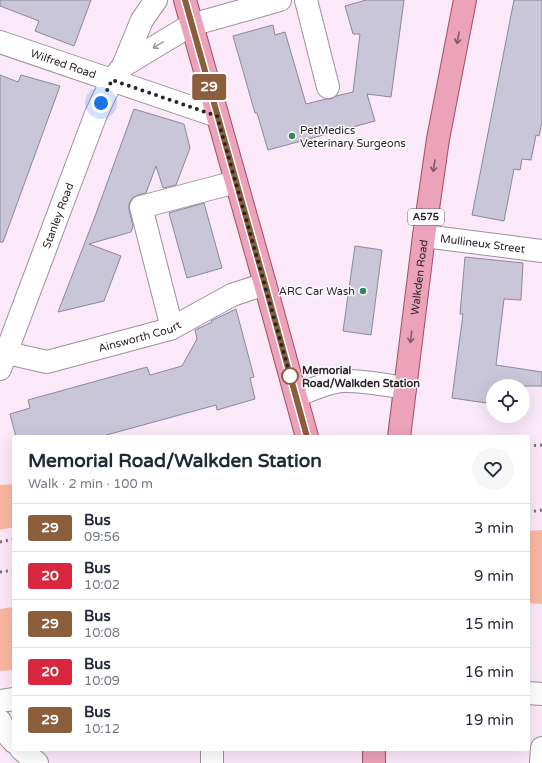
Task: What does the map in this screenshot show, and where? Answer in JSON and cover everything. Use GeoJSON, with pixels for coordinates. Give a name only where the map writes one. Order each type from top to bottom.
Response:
{"type":"FeatureCollection","features":[{"type":"Feature","properties":{"kind":"main road"},"geometry":{"type":"LineString","coordinates":[[185,0],[306,435]]}},
{"type":"Feature","properties":{"kind":"main road","name":"Walkden Road"},"geometry":{"type":"LineString","coordinates":[[399,435],[424,236],[438,140],[465,0]]}},
{"type":"Feature","properties":{"kind":"main road"},"geometry":{"type":"LineString","coordinates":[[374,751],[374,763]]}},
{"type":"Feature","properties":{"kind":"street","name":"Stanley Road"},"geometry":{"type":"LineString","coordinates":[[3,361],[96,114],[142,20],[156,0]]}},
{"type":"Feature","properties":{"kind":"street"},"geometry":{"type":"LineString","coordinates":[[117,73],[191,25],[280,0]]}},
{"type":"Feature","properties":{"kind":"street"},"geometry":{"type":"LineString","coordinates":[[306,0],[328,87]]}},
{"type":"Feature","properties":{"kind":"street","name":"Wilfred Road"},"geometry":{"type":"LineString","coordinates":[[0,42],[117,73],[217,116]]}},
{"type":"Feature","properties":{"kind":"street"},"geometry":{"type":"LineString","coordinates":[[172,328],[141,207],[236,182]]}},
{"type":"Feature","properties":{"kind":"street","name":"Mullineux Street"},"geometry":{"type":"LineString","coordinates":[[424,236],[542,251]]}},
{"type":"Feature","properties":{"kind":"street","name":"Ainsworth Court"},"geometry":{"type":"LineString","coordinates":[[3,361],[47,362],[172,328],[232,295],[265,284]]}},
{"type":"Feature","properties":{"kind":"street"},"geometry":{"type":"LineString","coordinates":[[296,396],[343,381],[364,382],[405,388]]}},
{"type":"Feature","properties":{"kind":"street"},"geometry":{"type":"LineString","coordinates":[[530,693],[542,694]]}},
{"type":"Feature","properties":{"kind":"street"},"geometry":{"type":"LineString","coordinates":[[0,701],[12,699]]}},
{"type":"Feature","properties":{"kind":"street"},"geometry":{"type":"LineString","coordinates":[[0,721],[6,733],[12,740]]}},
{"type":"Feature","properties":{"kind":"street"},"geometry":{"type":"LineString","coordinates":[[541,763],[542,748]]}},
{"type":"Feature","properties":{"kind":"street"},"geometry":{"type":"LineString","coordinates":[[23,751],[37,763]]}},
{"type":"Feature","properties":{"kind":"street"},"geometry":{"type":"LineString","coordinates":[[212,751],[212,763]]}},
{"type":"Feature","properties":{"kind":"shaded area"},"geometry":{"type":"Polygon","coordinates":[[[12,484],[12,527],[0,530],[0,485],[12,484]]]}},
{"type":"Feature","properties":{"kind":"shaded area"},"geometry":{"type":"Polygon","coordinates":[[[542,530],[542,604],[530,603],[530,531],[542,530]]]}},
{"type":"Feature","properties":{"kind":"shaded area"},"geometry":{"type":"Polygon","coordinates":[[[12,607],[12,670],[0,671],[0,609],[12,607]]]}},
{"type":"Feature","properties":{"kind":"building"},"geometry":{"type":"Polygon","coordinates":[[[0,0],[91,0],[74,46],[35,31],[39,21],[0,6],[0,0]]]}},
{"type":"Feature","properties":{"kind":"building"},"geometry":{"type":"Polygon","coordinates":[[[366,0],[404,0],[391,97],[367,94],[375,121],[268,150],[257,113],[255,113],[233,36],[273,25],[275,35],[285,32],[306,104],[331,99],[336,96],[353,92],[360,34],[353,34],[345,6],[366,0]]]}},
{"type":"Feature","properties":{"kind":"building"},"geometry":{"type":"Polygon","coordinates":[[[514,0],[542,0],[542,122],[539,136],[536,135],[531,160],[522,159],[520,170],[514,169],[504,221],[472,215],[514,0]]]}},
{"type":"Feature","properties":{"kind":"building"},"geometry":{"type":"Polygon","coordinates":[[[0,75],[18,82],[21,75],[60,86],[3,242],[0,242],[0,75]]]}},
{"type":"Feature","properties":{"kind":"building"},"geometry":{"type":"Polygon","coordinates":[[[134,109],[184,124],[190,148],[176,185],[163,188],[156,166],[146,193],[132,198],[129,204],[133,226],[131,232],[89,244],[121,256],[104,301],[58,312],[94,219],[134,109]]]}},
{"type":"Feature","properties":{"kind":"building"},"geometry":{"type":"Polygon","coordinates":[[[204,203],[222,268],[187,278],[169,213],[204,203]]]}},
{"type":"Feature","properties":{"kind":"building","name":"ARC Car Wash"},"geometry":{"type":"Polygon","coordinates":[[[355,246],[382,250],[371,335],[343,331],[355,246]]]}},
{"type":"Feature","properties":{"kind":"building"},"geometry":{"type":"Polygon","coordinates":[[[465,257],[523,263],[521,300],[504,299],[496,365],[542,372],[542,386],[530,386],[530,379],[486,379],[486,403],[452,398],[463,314],[460,314],[465,257]]]}},
{"type":"Feature","properties":{"kind":"building"},"geometry":{"type":"Polygon","coordinates":[[[236,309],[254,377],[250,378],[255,399],[217,410],[216,405],[106,435],[15,435],[10,414],[30,408],[28,400],[147,367],[150,375],[182,366],[197,339],[195,330],[212,322],[211,321],[236,309]]]}},
{"type":"Feature","properties":{"kind":"railway"},"geometry":{"type":"LineString","coordinates":[[530,446],[542,445]]}},
{"type":"Feature","properties":{"kind":"railway"},"geometry":{"type":"LineString","coordinates":[[530,512],[542,510]]}},
{"type":"Feature","properties":{"kind":"railway"},"geometry":{"type":"LineString","coordinates":[[0,542],[12,539]]}},
{"type":"Feature","properties":{"kind":"railway"},"geometry":{"type":"LineString","coordinates":[[0,572],[12,570]]}},
{"type":"Feature","properties":{"kind":"bus line","name":"29"},"geometry":{"type":"LineString","coordinates":[[185,0],[306,435]]}},
{"type":"Feature","properties":{"kind":"place","name":"PetMedics Veterinary Surgeons"},"geometry":{"type":"Point","coordinates":[292,136]}},
{"type":"Feature","properties":{"kind":"place","name":"ARC Car Wash"},"geometry":{"type":"Point","coordinates":[363,291]}},
{"type":"Feature","properties":{"kind":"place","name":"Memorial Road/Walkden Station"},"geometry":{"type":"Point","coordinates":[290,376]}},
{"type":"Feature","properties":{"kind":"route"},"geometry":{"type":"LineString","coordinates":[[101,103],[112,80],[217,116],[292,382],[290,376]]}}]}
